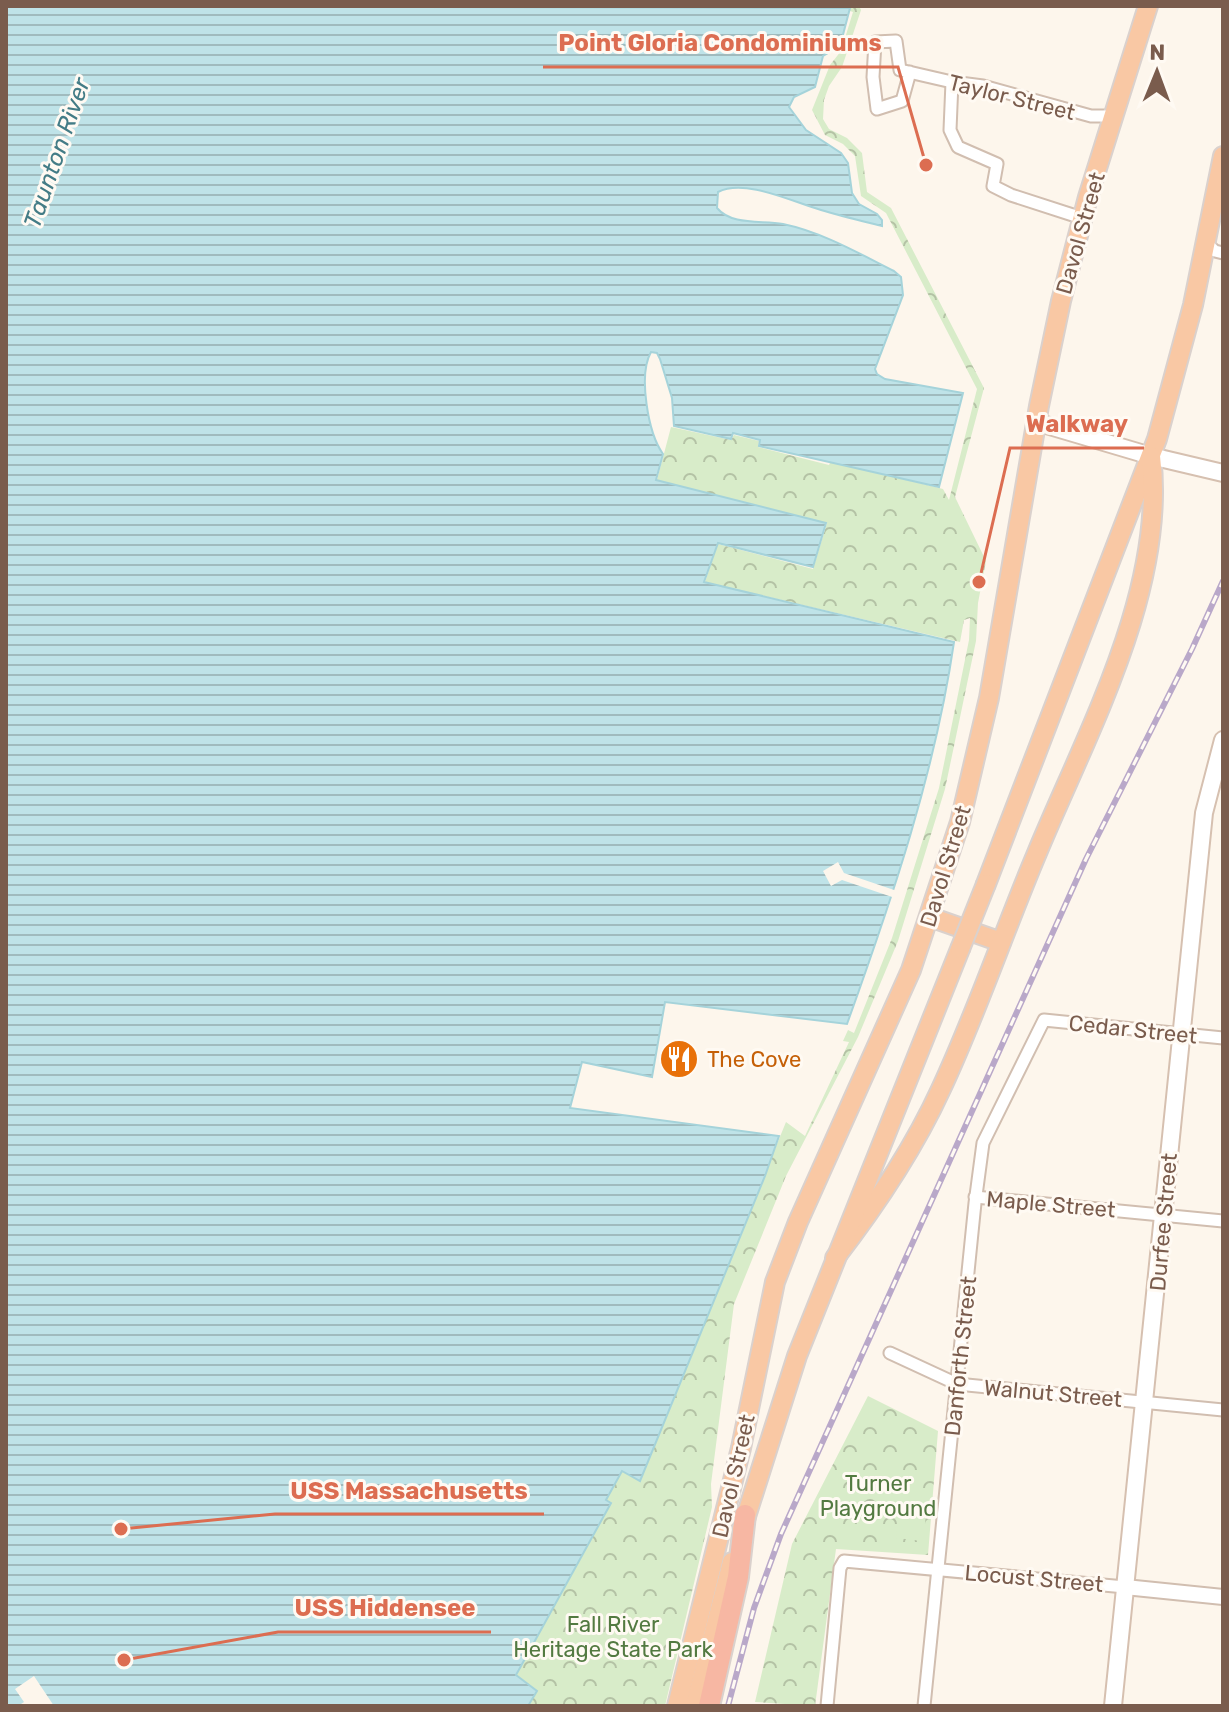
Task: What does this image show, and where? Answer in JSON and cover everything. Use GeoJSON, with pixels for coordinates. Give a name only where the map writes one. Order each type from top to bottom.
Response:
{"type":"FeatureCollection","features":[{"type":"Feature","properties":{"kind":"highway","name":"Davol Street"},"geometry":{"type":"LineString","coordinates":[[677,1706],[741,1448],[769,1302],[782,1261],[887,1029],[930,917],[960,822],[981,740],[1056,322],[1082,218],[1148,6]]}},
{"type":"Feature","properties":{"kind":"highway","name":"Davol Street"},"geometry":{"type":"LineString","coordinates":[[695,1706],[745,1515],[797,1356],[986,884],[1151,456],[1183,346],[1223,156]]}},
{"type":"Feature","properties":{"kind":"highway"},"geometry":{"type":"LineString","coordinates":[[835,1258],[881,1198],[932,1108],[1130,626],[1151,540],[1154,491],[1151,456]]}},
{"type":"Feature","properties":{"kind":"highway"},"geometry":{"type":"LineString","coordinates":[[930,917],[1001,942]]}},
{"type":"Feature","properties":{"kind":"highway"},"geometry":{"type":"LineString","coordinates":[[709,1706],[738,1577],[745,1515]]}},
{"type":"Feature","properties":{"kind":"main road"},"geometry":{"type":"LineString","coordinates":[[1036,422],[1151,456],[1223,473]]}},
{"type":"Feature","properties":{"kind":"main road","name":"Durfee Street"},"geometry":{"type":"LineString","coordinates":[[1113,1706],[1204,813],[1223,740]]}},
{"type":"Feature","properties":{"kind":"street"},"geometry":{"type":"LineString","coordinates":[[896,41],[900,70],[910,72],[902,101],[877,109],[873,77],[875,42],[896,41]]}},
{"type":"Feature","properties":{"kind":"street","name":"Taylor Street"},"geometry":{"type":"LineString","coordinates":[[910,72],[983,86],[1091,116],[1114,116]]}},
{"type":"Feature","properties":{"kind":"street"},"geometry":{"type":"LineString","coordinates":[[952,82],[950,130],[958,147],[997,164],[993,186],[1082,218]]}},
{"type":"Feature","properties":{"kind":"street"},"geometry":{"type":"LineString","coordinates":[[1206,243],[1223,253]]}},
{"type":"Feature","properties":{"kind":"street","name":"Cedar Street"},"geometry":{"type":"LineString","coordinates":[[1044,1020],[1223,1038]]}},
{"type":"Feature","properties":{"kind":"street","name":"Danforth Street"},"geometry":{"type":"LineString","coordinates":[[924,1706],[983,1143],[1044,1020]]}},
{"type":"Feature","properties":{"kind":"street","name":"Maple Street"},"geometry":{"type":"LineString","coordinates":[[975,1197],[1223,1221]]}},
{"type":"Feature","properties":{"kind":"street","name":"Walnut Street"},"geometry":{"type":"LineString","coordinates":[[890,1353],[957,1384],[1223,1410]]}},
{"type":"Feature","properties":{"kind":"street","name":"Locust Street"},"geometry":{"type":"LineString","coordinates":[[827,1706],[840,1568],[845,1561],[1223,1597]]}},
{"type":"Feature","properties":{"kind":"green space","name":"Fall River Heritage State Park"},"geometry":{"type":"Polygon","coordinates":[[[834,6],[859,6],[861,10],[842,67],[824,100],[823,119],[829,129],[847,138],[862,153],[867,192],[891,208],[984,388],[955,497],[986,561],[978,603],[976,641],[945,789],[898,941],[858,1037],[786,1176],[734,1304],[711,1484],[712,1507],[665,1706],[528,1706],[537,1691],[515,1676],[610,1503],[606,1500],[622,1471],[640,1480],[786,1122],[805,1136],[849,1042],[843,1041],[848,1030],[854,1033],[892,938],[939,788],[969,640],[970,618],[964,620],[960,642],[705,582],[718,544],[813,569],[827,523],[657,480],[671,427],[731,440],[734,435],[759,441],[758,447],[829,465],[831,461],[943,489],[949,500],[977,389],[886,213],[861,196],[855,156],[843,144],[825,135],[812,110],[830,65],[841,51],[853,12],[834,6]]]}},
{"type":"Feature","properties":{"kind":"green space","name":"Turner Playground"},"geometry":{"type":"Polygon","coordinates":[[[868,1396],[938,1431],[928,1555],[836,1549],[815,1706],[755,1702],[792,1544],[868,1396]]]}},
{"type":"Feature","properties":{"kind":"green space"},"geometry":{"type":"Polygon","coordinates":[[[902,1493],[928,1497],[923,1541],[896,1538],[902,1493]]]}},
{"type":"Feature","properties":{"kind":"water","name":"Taunton River"},"geometry":{"type":"Polygon","coordinates":[[[6,6],[850,8],[840,46],[823,56],[815,87],[794,97],[789,107],[806,130],[841,153],[848,163],[852,193],[859,204],[877,214],[882,226],[755,189],[729,188],[718,192],[717,208],[731,218],[783,224],[812,232],[901,277],[903,295],[875,369],[885,379],[963,393],[939,487],[759,446],[760,440],[733,433],[731,439],[674,426],[672,398],[660,359],[657,353],[651,352],[645,375],[646,404],[663,454],[656,480],[826,523],[813,567],[718,543],[704,582],[954,642],[946,691],[910,835],[847,1024],[665,1002],[652,1077],[582,1062],[570,1108],[779,1136],[640,1481],[622,1471],[606,1500],[611,1503],[516,1675],[537,1691],[528,1706],[6,1706],[6,6]]]}},
{"type":"Feature","properties":{"kind":"pier"},"geometry":{"type":"Polygon","coordinates":[[[838,862],[844,873],[897,891],[895,898],[842,880],[831,886],[823,871],[838,862]]]}},
{"type":"Feature","properties":{"kind":"pier"},"geometry":{"type":"Polygon","coordinates":[[[34,1676],[54,1706],[18,1706],[24,1702],[15,1689],[34,1676]]]}},
{"type":"Feature","properties":{"kind":"railway"},"geometry":{"type":"LineString","coordinates":[[728,1706],[754,1608],[781,1534],[1086,859],[1223,581]]}},
{"type":"Feature","properties":{"kind":"place","name":"Point Gloria Condominiums"},"geometry":{"type":"Point","coordinates":[926,165]}},
{"type":"Feature","properties":{"kind":"place","name":"Walkway"},"geometry":{"type":"Point","coordinates":[979,582]}},
{"type":"Feature","properties":{"kind":"place","name":"The Cove"},"geometry":{"type":"Point","coordinates":[679,1059]}},
{"type":"Feature","properties":{"kind":"place","name":"USS Massachusetts"},"geometry":{"type":"Point","coordinates":[121,1529]}},
{"type":"Feature","properties":{"kind":"place","name":"USS Hiddensee"},"geometry":{"type":"Point","coordinates":[124,1660]}}]}
